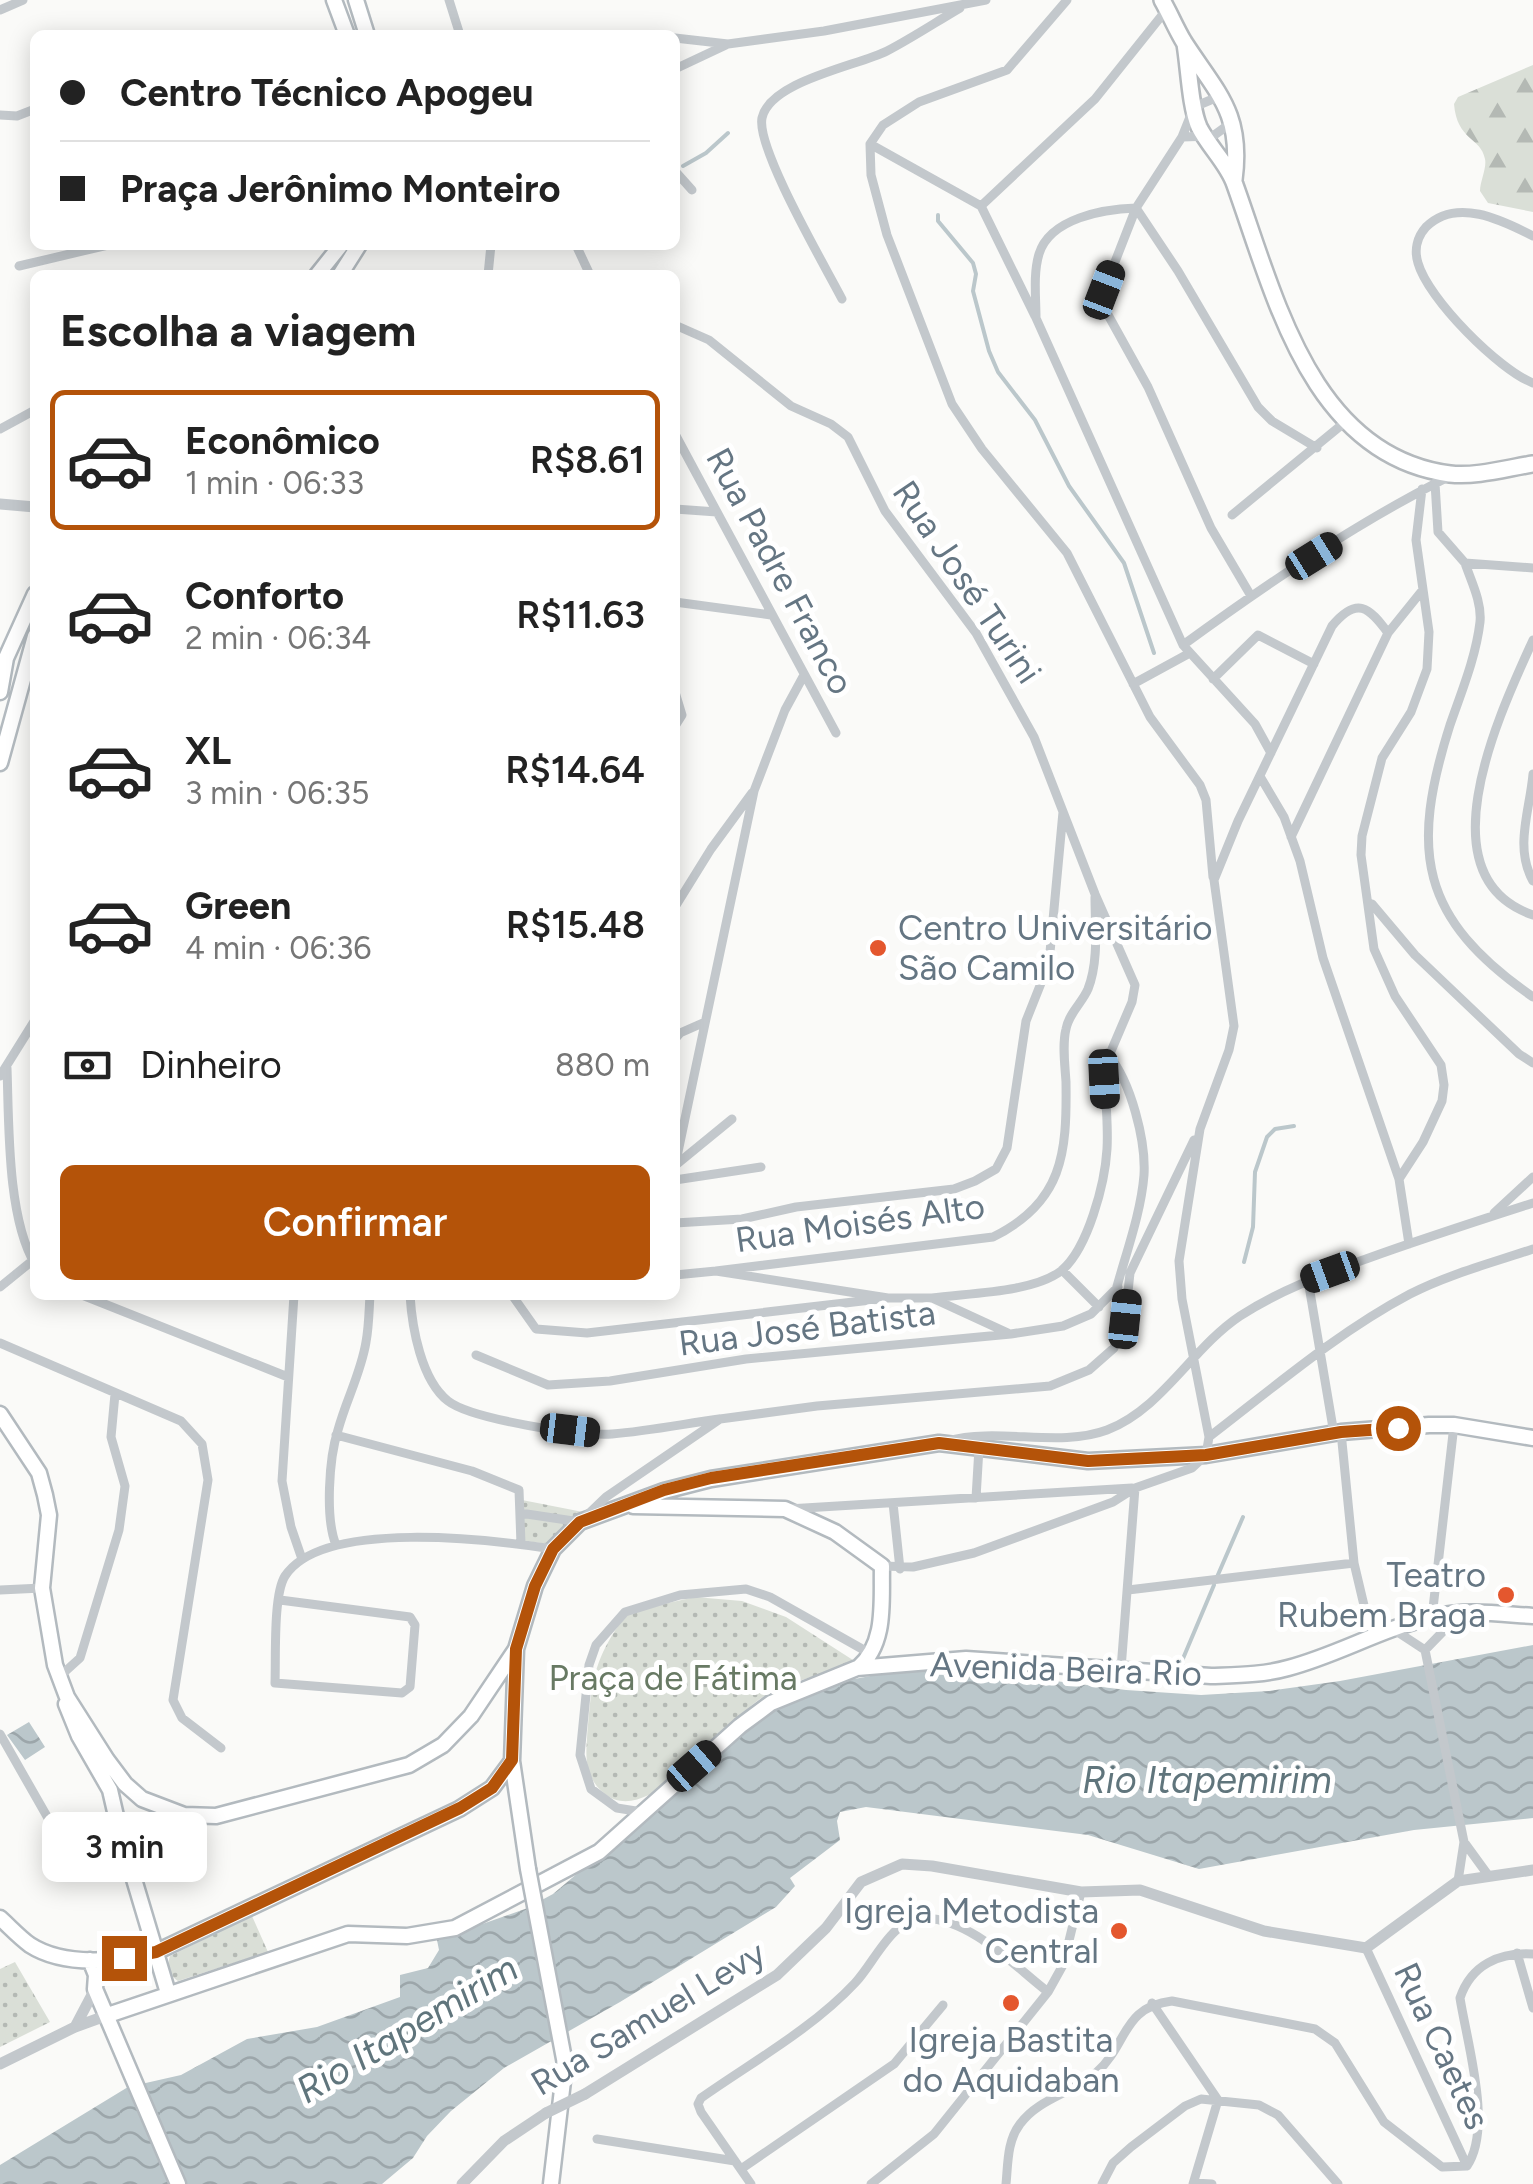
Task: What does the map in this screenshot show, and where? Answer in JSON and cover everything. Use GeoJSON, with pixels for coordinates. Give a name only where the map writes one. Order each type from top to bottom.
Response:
{"type":"FeatureCollection","features":[{"type":"Feature","properties":{"kind":"highway"},"geometry":{"type":"LineString","coordinates":[[1165,4],[1185,44],[1223,100],[1236,153],[1234,180]]}},
{"type":"Feature","properties":{"kind":"highway"},"geometry":{"type":"LineString","coordinates":[[1185,44],[1194,107],[1206,137],[1234,180],[1279,307],[1322,392],[1344,422],[1383,453],[1411,465],[1452,474],[1533,464]]}},
{"type":"Feature","properties":{"kind":"main road"},"geometry":{"type":"LineString","coordinates":[[334,0],[345,30]]}},
{"type":"Feature","properties":{"kind":"main road"},"geometry":{"type":"LineString","coordinates":[[356,0],[365,30]]}},
{"type":"Feature","properties":{"kind":"main road"},"geometry":{"type":"LineString","coordinates":[[320,270],[337,250]]}},
{"type":"Feature","properties":{"kind":"main road"},"geometry":{"type":"LineString","coordinates":[[0,690],[6,658],[30,605]]}},
{"type":"Feature","properties":{"kind":"main road"},"geometry":{"type":"LineString","coordinates":[[0,763],[30,652]]}},
{"type":"Feature","properties":{"kind":"main road"},"geometry":{"type":"LineString","coordinates":[[2,1419],[39,1473],[49,1515],[42,1588],[68,1714],[110,1790],[168,1993]]}},
{"type":"Feature","properties":{"kind":"main road"},"geometry":{"type":"LineString","coordinates":[[551,2184],[564,2064],[512,1760],[516,1649],[535,1586],[553,1549],[580,1522],[664,1490],[711,1478],[939,1443],[1088,1461],[1206,1455],[1338,1433],[1454,1425],[1533,1438]]}},
{"type":"Feature","properties":{"kind":"main road"},"geometry":{"type":"LineString","coordinates":[[621,1507],[785,1509],[835,1532],[882,1566],[880,1630],[871,1654],[857,1668]]}},
{"type":"Feature","properties":{"kind":"main road","name":"Avenida Beira Rio"},"geometry":{"type":"LineString","coordinates":[[108,2015],[348,1934],[407,1936],[455,1928],[599,1852],[755,1714],[789,1694],[857,1668],[966,1659],[1211,1676],[1269,1673],[1432,1617],[1462,1612],[1533,1616]]}},
{"type":"Feature","properties":{"kind":"main road"},"geometry":{"type":"LineString","coordinates":[[61,1683],[107,1760],[142,1799],[166,1810],[216,1816],[409,1765],[442,1744],[490,1691],[516,1649]]}},
{"type":"Feature","properties":{"kind":"main road"},"geometry":{"type":"LineString","coordinates":[[0,1918],[32,1946],[50,1954],[90,1960],[156,1952],[481,1797],[512,1760]]}},
{"type":"Feature","properties":{"kind":"main road"},"geometry":{"type":"LineString","coordinates":[[90,1960],[96,1975],[95,1989],[178,2184]]}},
{"type":"Feature","properties":{"kind":"street"},"geometry":{"type":"LineString","coordinates":[[0,7],[23,0]]}},
{"type":"Feature","properties":{"kind":"street"},"geometry":{"type":"LineString","coordinates":[[449,0],[458,30]]}},
{"type":"Feature","properties":{"kind":"street"},"geometry":{"type":"LineString","coordinates":[[680,39],[728,44],[960,8],[986,0]]}},
{"type":"Feature","properties":{"kind":"street"},"geometry":{"type":"LineString","coordinates":[[411,1300],[423,1366],[447,1401],[492,1420],[608,1435],[817,1406],[1050,1386],[1089,1370],[1114,1348],[1125,1319],[1130,1273],[1200,1129],[1234,1026],[1208,811],[1200,785],[1150,717],[1067,553],[982,449],[952,404],[887,235],[870,175],[870,144],[883,125],[904,109],[1007,70],[1067,0]]}},
{"type":"Feature","properties":{"kind":"street"},"geometry":{"type":"LineString","coordinates":[[982,206],[1095,99],[1165,4]]}},
{"type":"Feature","properties":{"kind":"street"},"geometry":{"type":"LineString","coordinates":[[842,300],[766,149],[762,118],[767,105],[797,84],[884,52],[960,8]]}},
{"type":"Feature","properties":{"kind":"street"},"geometry":{"type":"LineString","coordinates":[[680,67],[728,44]]}},
{"type":"Feature","properties":{"kind":"street"},"geometry":{"type":"LineString","coordinates":[[1223,100],[1213,99],[1194,107],[1182,137],[1136,208],[1104,290],[1107,314],[1148,387],[1211,528],[1250,596]]}},
{"type":"Feature","properties":{"kind":"street"},"geometry":{"type":"LineString","coordinates":[[0,115],[17,116],[30,111]]}},
{"type":"Feature","properties":{"kind":"street"},"geometry":{"type":"LineString","coordinates":[[1182,137],[1220,134],[1231,123]]}},
{"type":"Feature","properties":{"kind":"street"},"geometry":{"type":"LineString","coordinates":[[870,144],[982,206],[1185,649],[1255,724],[1271,753]]}},
{"type":"Feature","properties":{"kind":"street"},"geometry":{"type":"LineString","coordinates":[[680,177],[692,190]]}},
{"type":"Feature","properties":{"kind":"street"},"geometry":{"type":"LineString","coordinates":[[1036,318],[1037,266],[1045,241],[1072,222],[1096,213],[1136,208]]}},
{"type":"Feature","properties":{"kind":"street"},"geometry":{"type":"LineString","coordinates":[[1136,208],[1178,270],[1258,408],[1317,448]]}},
{"type":"Feature","properties":{"kind":"street"},"geometry":{"type":"LineString","coordinates":[[1533,236],[1482,214],[1460,212],[1432,222],[1421,232],[1416,247],[1425,280],[1454,316],[1510,372],[1533,384]]}},
{"type":"Feature","properties":{"kind":"street"},"geometry":{"type":"LineString","coordinates":[[20,266],[87,250]]}},
{"type":"Feature","properties":{"kind":"street","name":"Rua José Turini"},"geometry":{"type":"LineString","coordinates":[[680,327],[709,340],[791,406],[831,424],[848,437],[884,510],[976,632],[1034,737],[1064,809],[1134,984],[1132,1002],[1104,1079],[1108,1146],[1103,1186],[1087,1228],[1062,1270]]}},
{"type":"Feature","properties":{"kind":"street"},"geometry":{"type":"LineString","coordinates":[[0,428],[30,413]]}},
{"type":"Feature","properties":{"kind":"street"},"geometry":{"type":"LineString","coordinates":[[1232,515],[1344,422]]}},
{"type":"Feature","properties":{"kind":"street","name":"Rua Padre Franco"},"geometry":{"type":"LineString","coordinates":[[680,443],[836,733]]}},
{"type":"Feature","properties":{"kind":"street"},"geometry":{"type":"LineString","coordinates":[[1133,684],[1185,649],[1250,596],[1452,474]]}},
{"type":"Feature","properties":{"kind":"street"},"geometry":{"type":"LineString","coordinates":[[1435,483],[1438,532],[1465,563],[1480,609],[1480,623],[1433,779],[1427,847],[1440,898],[1462,934],[1508,980],[1533,997]]}},
{"type":"Feature","properties":{"kind":"street"},"geometry":{"type":"LineString","coordinates":[[1399,1180],[1423,1142],[1442,1101],[1444,1085],[1435,1054],[1396,996],[1374,948],[1362,836],[1382,758],[1420,692],[1427,669],[1428,632],[1416,524],[1422,490]]}},
{"type":"Feature","properties":{"kind":"street"},"geometry":{"type":"LineString","coordinates":[[0,504],[30,507]]}},
{"type":"Feature","properties":{"kind":"street"},"geometry":{"type":"LineString","coordinates":[[680,510],[717,512]]}},
{"type":"Feature","properties":{"kind":"street"},"geometry":{"type":"LineString","coordinates":[[1465,563],[1533,568]]}},
{"type":"Feature","properties":{"kind":"street"},"geometry":{"type":"LineString","coordinates":[[1291,837],[1388,633],[1422,592]]}},
{"type":"Feature","properties":{"kind":"street"},"geometry":{"type":"LineString","coordinates":[[680,603],[770,615]]}},
{"type":"Feature","properties":{"kind":"street"},"geometry":{"type":"LineString","coordinates":[[1214,880],[1238,821],[1332,626],[1350,609],[1368,609],[1388,633]]}},
{"type":"Feature","properties":{"kind":"street"},"geometry":{"type":"LineString","coordinates":[[1212,679],[1258,635],[1314,664]]}},
{"type":"Feature","properties":{"kind":"street"},"geometry":{"type":"LineString","coordinates":[[1533,640],[1513,684],[1483,772],[1475,834],[1482,873],[1505,897],[1533,914]]}},
{"type":"Feature","properties":{"kind":"street"},"geometry":{"type":"LineString","coordinates":[[680,1143],[754,791],[785,710],[804,675]]}},
{"type":"Feature","properties":{"kind":"street"},"geometry":{"type":"LineString","coordinates":[[0,690],[18,692]]}},
{"type":"Feature","properties":{"kind":"street"},"geometry":{"type":"LineString","coordinates":[[1533,774],[1522,845],[1533,881]]}},
{"type":"Feature","properties":{"kind":"street"},"geometry":{"type":"LineString","coordinates":[[1262,778],[1291,837],[1322,958],[1399,1180],[1409,1244]]}},
{"type":"Feature","properties":{"kind":"street"},"geometry":{"type":"LineString","coordinates":[[680,899],[754,791]]}},
{"type":"Feature","properties":{"kind":"street"},"geometry":{"type":"LineString","coordinates":[[680,1224],[742,1219],[796,1207],[954,1189],[975,1182],[996,1168],[1007,1148],[1012,1124],[1026,1021],[1049,963],[1064,809]]}},
{"type":"Feature","properties":{"kind":"street","name":"Rua Moisés Alto"},"geometry":{"type":"LineString","coordinates":[[716,1272],[993,1237],[1032,1213],[1052,1187],[1060,1164],[1066,1108],[1065,1030],[1092,978],[1095,894]]}},
{"type":"Feature","properties":{"kind":"street"},"geometry":{"type":"LineString","coordinates":[[1370,901],[1426,966],[1533,1063]]}},
{"type":"Feature","properties":{"kind":"street"},"geometry":{"type":"LineString","coordinates":[[680,1033],[706,1022]]}},
{"type":"Feature","properties":{"kind":"street"},"geometry":{"type":"LineString","coordinates":[[30,1028],[4,1072],[21,1230],[30,1252]]}},
{"type":"Feature","properties":{"kind":"street"},"geometry":{"type":"LineString","coordinates":[[1110,1056],[1132,1098],[1144,1172],[1116,1290]]}},
{"type":"Feature","properties":{"kind":"street"},"geometry":{"type":"LineString","coordinates":[[680,1162],[732,1119]]}},
{"type":"Feature","properties":{"kind":"street"},"geometry":{"type":"LineString","coordinates":[[882,1566],[900,1569],[974,1553],[1113,1502],[1135,1488],[1192,1468],[1206,1455],[1208,1436],[1182,1299],[1179,1261],[1200,1129]]}},
{"type":"Feature","properties":{"kind":"street"},"geometry":{"type":"LineString","coordinates":[[680,1179],[761,1167]]}},
{"type":"Feature","properties":{"kind":"street"},"geometry":{"type":"LineString","coordinates":[[1490,1216],[1533,1177]]}},
{"type":"Feature","properties":{"kind":"street"},"geometry":{"type":"LineString","coordinates":[[939,1443],[987,1434],[1075,1436],[1104,1431],[1126,1421],[1150,1402],[1236,1319],[1276,1294],[1533,1203]]}},
{"type":"Feature","properties":{"kind":"street"},"geometry":{"type":"LineString","coordinates":[[1208,1436],[1320,1352],[1407,1296],[1533,1249]]}},
{"type":"Feature","properties":{"kind":"street"},"geometry":{"type":"LineString","coordinates":[[0,1287],[30,1265]]}},
{"type":"Feature","properties":{"kind":"street"},"geometry":{"type":"LineString","coordinates":[[516,1300],[536,1329],[587,1333],[888,1298],[932,1298],[1022,1286],[1062,1270],[1099,1307]]}},
{"type":"Feature","properties":{"kind":"street"},"geometry":{"type":"LineString","coordinates":[[680,1276],[716,1272],[888,1298]]}},
{"type":"Feature","properties":{"kind":"street","name":"Rua José Batista"},"geometry":{"type":"LineString","coordinates":[[476,1355],[548,1385],[610,1381],[746,1359],[1011,1334],[1063,1326],[1099,1307],[1130,1273]]}},
{"type":"Feature","properties":{"kind":"street"},"geometry":{"type":"LineString","coordinates":[[1308,1280],[1338,1433],[1354,1563],[1371,1635]]}},
{"type":"Feature","properties":{"kind":"street"},"geometry":{"type":"LineString","coordinates":[[932,1298],[1011,1334]]}},
{"type":"Feature","properties":{"kind":"street"},"geometry":{"type":"LineString","coordinates":[[95,1300],[288,1377]]}},
{"type":"Feature","properties":{"kind":"street"},"geometry":{"type":"LineString","coordinates":[[294,1300],[282,1481],[302,1559]]}},
{"type":"Feature","properties":{"kind":"street"},"geometry":{"type":"LineString","coordinates":[[336,1545],[330,1510],[336,1435],[351,1398],[366,1341],[370,1300]]}},
{"type":"Feature","properties":{"kind":"street"},"geometry":{"type":"LineString","coordinates":[[0,1345],[181,1420],[202,1444],[208,1480],[173,1700],[182,1718],[220,1748]]}},
{"type":"Feature","properties":{"kind":"street"},"geometry":{"type":"LineString","coordinates":[[61,1683],[80,1658],[125,1499],[111,1437],[115,1394]]}},
{"type":"Feature","properties":{"kind":"street"},"geometry":{"type":"LineString","coordinates":[[520,1513],[580,1522],[606,1497],[720,1418]]}},
{"type":"Feature","properties":{"kind":"street"},"geometry":{"type":"LineString","coordinates":[[1432,1617],[1454,1425]]}},
{"type":"Feature","properties":{"kind":"street"},"geometry":{"type":"LineString","coordinates":[[336,1435],[472,1471],[519,1490],[521,1544]]}},
{"type":"Feature","properties":{"kind":"street"},"geometry":{"type":"LineString","coordinates":[[976,1498],[979,1448]]}},
{"type":"Feature","properties":{"kind":"street"},"geometry":{"type":"LineString","coordinates":[[785,1509],[1135,1488]]}},
{"type":"Feature","properties":{"kind":"street"},"geometry":{"type":"LineString","coordinates":[[1121,1669],[1135,1488]]}},
{"type":"Feature","properties":{"kind":"street"},"geometry":{"type":"LineString","coordinates":[[893,1502],[900,1569]]}},
{"type":"Feature","properties":{"kind":"street"},"geometry":{"type":"LineString","coordinates":[[280,1600],[410,1618],[416,1625],[410,1687],[402,1693],[276,1683],[280,1600],[284,1577],[302,1559],[336,1545],[405,1537],[484,1539],[553,1549]]}},
{"type":"Feature","properties":{"kind":"street"},"geometry":{"type":"LineString","coordinates":[[1128,1590],[1354,1563]]}},
{"type":"Feature","properties":{"kind":"street"},"geometry":{"type":"LineString","coordinates":[[0,1590],[42,1588]]}},
{"type":"Feature","properties":{"kind":"street"},"geometry":{"type":"LineString","coordinates":[[642,1812],[617,1808],[591,1789],[580,1756],[583,1702],[592,1655],[625,1612],[680,1595],[746,1589],[797,1611],[871,1654]]}},
{"type":"Feature","properties":{"kind":"street"},"geometry":{"type":"LineString","coordinates":[[1425,1652],[1462,1612]]}},
{"type":"Feature","properties":{"kind":"street"},"geometry":{"type":"LineString","coordinates":[[1391,1628],[1425,1652],[1463,1840],[1458,1881]]}},
{"type":"Feature","properties":{"kind":"street"},"geometry":{"type":"LineString","coordinates":[[0,1734],[78,1869],[93,1868],[127,1855]]}},
{"type":"Feature","properties":{"kind":"street"},"geometry":{"type":"LineString","coordinates":[[1463,1840],[1488,1875]]}},
{"type":"Feature","properties":{"kind":"street","name":"Rua Samuel Levy"},"geometry":{"type":"LineString","coordinates":[[462,2184],[521,2126],[651,2056],[777,1974],[826,1928],[861,1882],[902,1864],[1080,1892],[1140,1890],[1264,1930],[1366,1948]]}},
{"type":"Feature","properties":{"kind":"street"},"geometry":{"type":"LineString","coordinates":[[1366,1948],[1458,1881],[1533,1870]]}},
{"type":"Feature","properties":{"kind":"street"},"geometry":{"type":"LineString","coordinates":[[871,2184],[934,2134],[1048,1992],[1063,1966],[1080,1892]]}},
{"type":"Feature","properties":{"kind":"street"},"geometry":{"type":"LineString","coordinates":[[752,2184],[698,2104],[701,2098],[819,2015],[854,1984],[899,1927],[911,1920],[943,1920],[969,1932],[1048,1992]]}},
{"type":"Feature","properties":{"kind":"street","name":"Rua Caetes"},"geometry":{"type":"LineString","coordinates":[[1366,1948],[1467,2166]]}},
{"type":"Feature","properties":{"kind":"street"},"geometry":{"type":"LineString","coordinates":[[1517,1953],[1533,2008]]}},
{"type":"Feature","properties":{"kind":"street"},"geometry":{"type":"LineString","coordinates":[[1006,2184],[1017,2128],[1028,2114],[1100,2069],[1141,2010],[1152,2003],[1192,2002],[1250,2018],[1316,2029],[1335,2043],[1384,2122],[1442,2167],[1467,2166],[1475,2154],[1479,2128],[1460,1998],[1466,1980],[1483,1964],[1517,1953],[1533,1954]]}},
{"type":"Feature","properties":{"kind":"street"},"geometry":{"type":"LineString","coordinates":[[76,2027],[95,1989]]}},
{"type":"Feature","properties":{"kind":"street"},"geometry":{"type":"LineString","coordinates":[[1152,2003],[1218,2100]]}},
{"type":"Feature","properties":{"kind":"street"},"geometry":{"type":"LineString","coordinates":[[597,2139],[738,2165],[894,2064],[943,2004]]}},
{"type":"Feature","properties":{"kind":"street"},"geometry":{"type":"LineString","coordinates":[[0,2064],[108,2015]]}},
{"type":"Feature","properties":{"kind":"street"},"geometry":{"type":"LineString","coordinates":[[1102,2184],[1113,2164],[1185,2106],[1201,2100],[1260,2105],[1278,2114],[1338,2184]]}},
{"type":"Feature","properties":{"kind":"street"},"geometry":{"type":"LineString","coordinates":[[1212,2184],[1193,2183],[1218,2100]]}},
{"type":"Feature","properties":{"kind":"green space"},"geometry":{"type":"Polygon","coordinates":[[[1533,65],[1533,212],[1488,203],[1480,191],[1483,152],[1464,132],[1454,104],[1458,97],[1533,65]]]}},
{"type":"Feature","properties":{"kind":"green space"},"geometry":{"type":"Polygon","coordinates":[[[522,1500],[583,1512],[549,1544],[525,1541],[522,1500]]]}},
{"type":"Feature","properties":{"kind":"green space","name":"Praça de Fátima"},"geometry":{"type":"Polygon","coordinates":[[[695,1597],[742,1601],[786,1617],[856,1662],[763,1697],[687,1767],[644,1797],[623,1801],[605,1794],[588,1770],[586,1755],[593,1686],[607,1644],[628,1612],[695,1597]]]}},
{"type":"Feature","properties":{"kind":"green space"},"geometry":{"type":"Polygon","coordinates":[[[252,1916],[268,1952],[178,1981],[172,1976],[170,1956],[252,1916]]]}},
{"type":"Feature","properties":{"kind":"green space"},"geometry":{"type":"Polygon","coordinates":[[[15,1962],[50,2022],[0,2047],[0,1969],[15,1962]]]}},
{"type":"Feature","properties":{"kind":"water","name":"Rio Itapemirim"},"geometry":{"type":"Polygon","coordinates":[[[1533,1645],[1533,1818],[1414,1830],[1199,1869],[1088,1835],[866,1807],[840,1812],[840,1840],[790,1878],[795,1886],[776,1907],[504,2068],[451,2111],[413,2158],[382,2184],[0,2184],[0,2165],[128,2087],[181,2075],[247,2039],[317,2027],[400,1997],[400,1975],[428,1968],[439,1950],[437,1940],[525,1909],[553,1894],[768,1713],[838,1682],[960,1663],[985,1672],[1201,1695],[1340,1681],[1533,1645]]]}},
{"type":"Feature","properties":{"kind":"water"},"geometry":{"type":"Polygon","coordinates":[[[29,1722],[45,1747],[25,1760],[7,1735],[29,1722]]]}},
{"type":"Feature","properties":{"kind":"waterway"},"geometry":{"type":"LineString","coordinates":[[683,166],[706,153],[728,133]]}},
{"type":"Feature","properties":{"kind":"waterway"},"geometry":{"type":"LineString","coordinates":[[938,215],[938,221],[973,263],[973,291],[998,372],[1035,420],[1069,486],[1124,563],[1154,653]]}},
{"type":"Feature","properties":{"kind":"waterway"},"geometry":{"type":"LineString","coordinates":[[1244,1262],[1253,1227],[1255,1172],[1267,1137],[1275,1129],[1294,1126]]}},
{"type":"Feature","properties":{"kind":"waterway"},"geometry":{"type":"LineString","coordinates":[[1217,1577],[1243,1517]]}},
{"type":"Feature","properties":{"kind":"waterway"},"geometry":{"type":"LineString","coordinates":[[1179,1668],[1214,1585]]}},
{"type":"Feature","properties":{"kind":"place","name":"Centro Universitário São Camilo"},"geometry":{"type":"Point","coordinates":[878,948]}},
{"type":"Feature","properties":{"kind":"place","name":"Teatro Rubem Braga"},"geometry":{"type":"Point","coordinates":[1506,1595]}},
{"type":"Feature","properties":{"kind":"place","name":"Igreja Metodista Central"},"geometry":{"type":"Point","coordinates":[1119,1931]}},
{"type":"Feature","properties":{"kind":"place","name":"Igreja Bastita do Aquidaban"},"geometry":{"type":"Point","coordinates":[1011,2003]}},
{"type":"Feature","properties":{"kind":"route"},"geometry":{"type":"LineString","coordinates":[[124,1958],[156,1952],[250,1909],[460,1808],[492,1788],[512,1760],[516,1649],[535,1586],[553,1549],[580,1522],[664,1490],[711,1478],[939,1443],[1088,1461],[1206,1455],[1341,1432],[1398,1428]]}}]}
